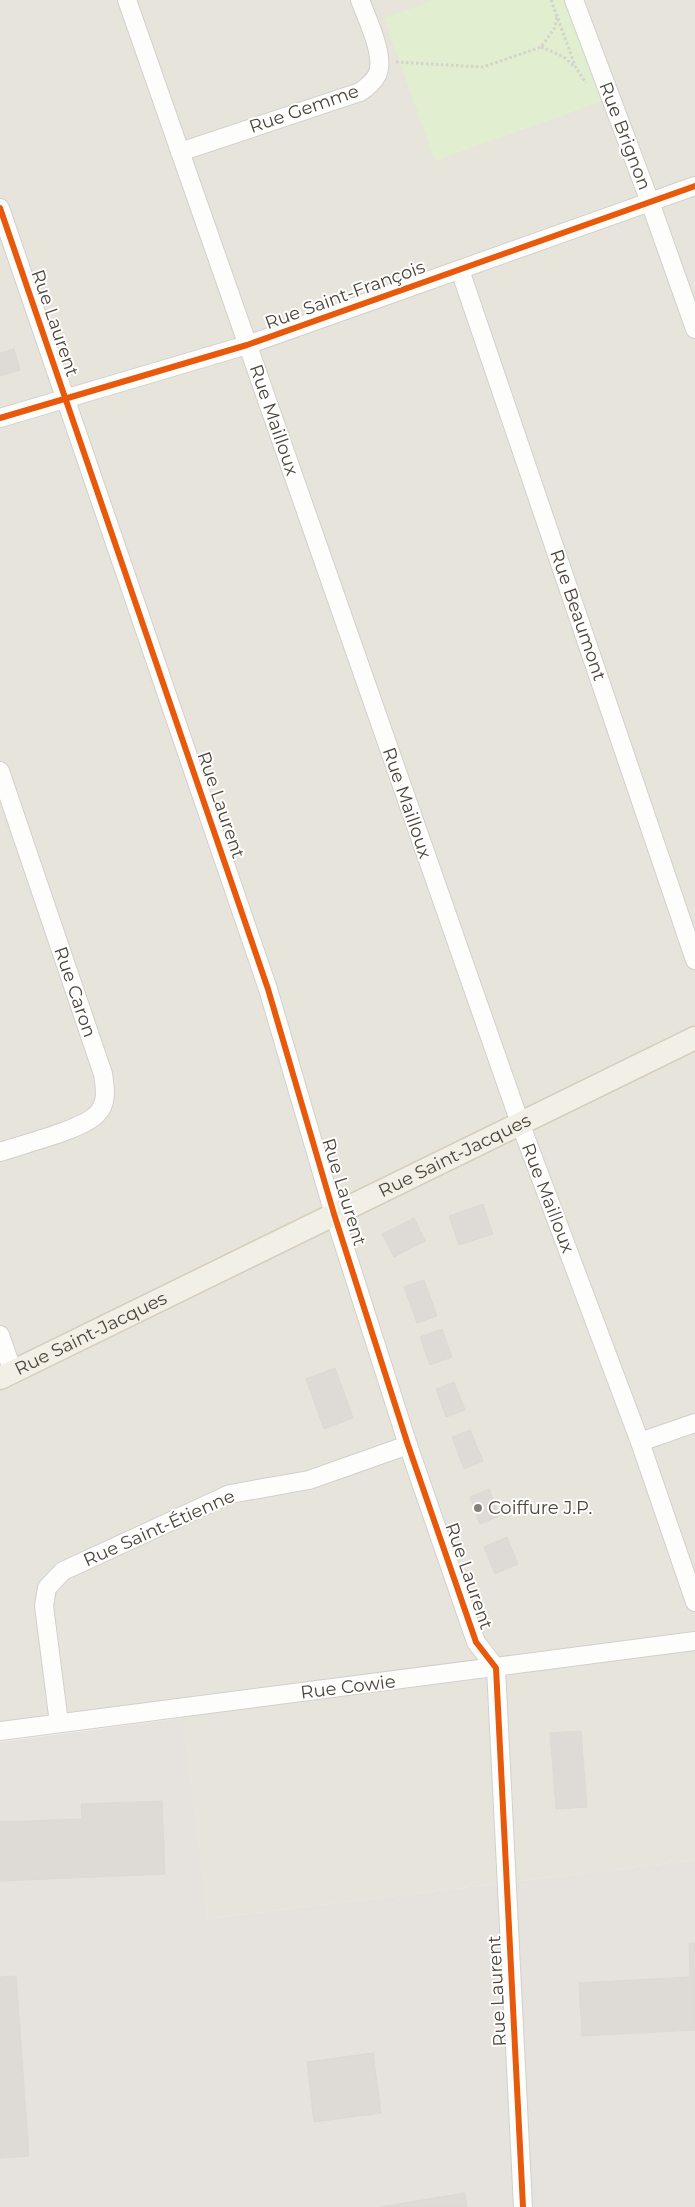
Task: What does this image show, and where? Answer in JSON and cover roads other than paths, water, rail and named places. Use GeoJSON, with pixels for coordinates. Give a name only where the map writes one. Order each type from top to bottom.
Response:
{"type":"FeatureCollection","features":[{"type":"Feature","properties":{"kind":"main road","name":"Rue Saint-Jacques"},"geometry":{"type":"LineString","coordinates":[[7,1375],[695,1038]]}},
{"type":"Feature","properties":{"kind":"street","name":"Rue Mailloux"},"geometry":{"type":"LineString","coordinates":[[127,0],[520,1123],[640,1442],[695,1602]]}},
{"type":"Feature","properties":{"kind":"street","name":"Rue Gemme"},"geometry":{"type":"LineString","coordinates":[[180,152],[360,92],[371,84],[378,74],[380,61],[360,0]]}},
{"type":"Feature","properties":{"kind":"street","name":"Rue Brignon"},"geometry":{"type":"LineString","coordinates":[[574,0],[650,202],[695,329]]}},
{"type":"Feature","properties":{"kind":"street","name":"Rue Saint-François"},"geometry":{"type":"LineString","coordinates":[[0,418],[65,397],[247,345],[695,186]]}},
{"type":"Feature","properties":{"kind":"street","name":"Rue Laurent"},"geometry":{"type":"LineString","coordinates":[[0,208],[268,989],[334,1214],[408,1446],[476,1642],[496,1668],[523,2207]]}},
{"type":"Feature","properties":{"kind":"street","name":"Rue Beaumont"},"geometry":{"type":"LineString","coordinates":[[460,270],[695,960]]}},
{"type":"Feature","properties":{"kind":"street","name":"Rue Caron"},"geometry":{"type":"LineString","coordinates":[[0,771],[103,1074],[106,1095],[98,1114],[82,1124],[0,1152]]}},
{"type":"Feature","properties":{"kind":"street"},"geometry":{"type":"LineString","coordinates":[[0,1335],[7,1375]]}},
{"type":"Feature","properties":{"kind":"street"},"geometry":{"type":"LineString","coordinates":[[640,1442],[695,1423]]}},
{"type":"Feature","properties":{"kind":"street","name":"Rue Saint-Étienne"},"geometry":{"type":"LineString","coordinates":[[59,1723],[44,1606],[47,1588],[63,1571],[230,1494],[309,1480],[408,1446]]}},
{"type":"Feature","properties":{"kind":"street","name":"Rue Cowie"},"geometry":{"type":"LineString","coordinates":[[0,1731],[695,1641]]}},
{"type":"Feature","properties":{"kind":"place","name":"Coiffure J.P."},"geometry":{"type":"Point","coordinates":[478,1508]}}]}
